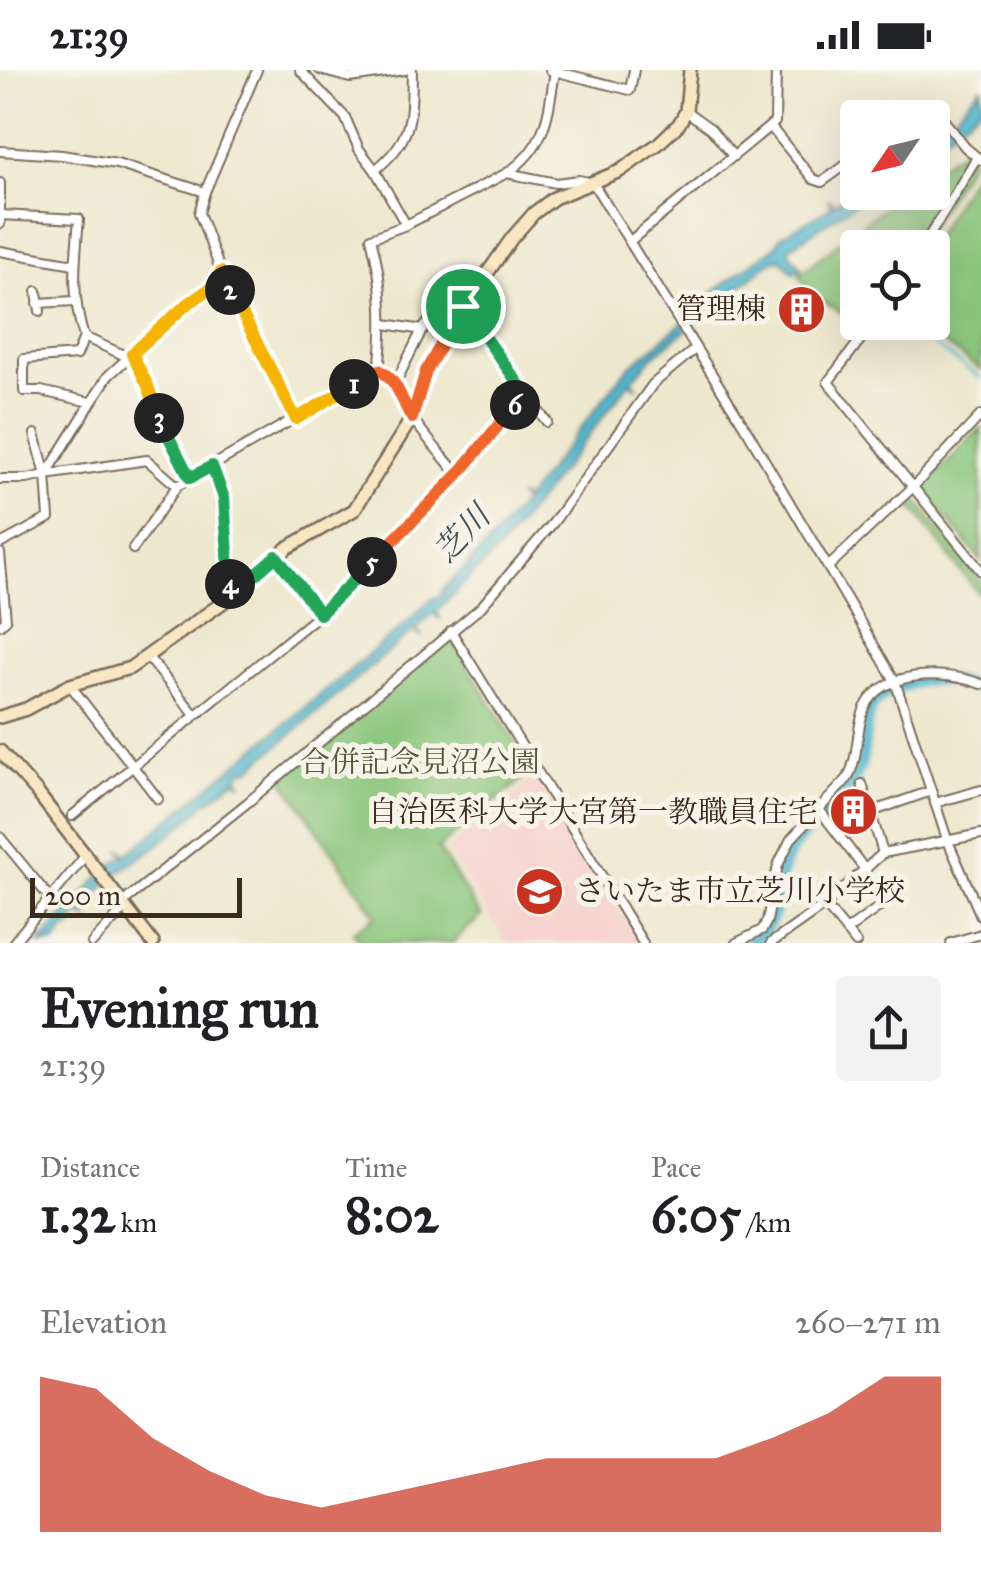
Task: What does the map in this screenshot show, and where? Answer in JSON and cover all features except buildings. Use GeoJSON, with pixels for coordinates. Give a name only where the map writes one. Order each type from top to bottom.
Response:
{"type":"FeatureCollection","features":[{"type":"Feature","properties":{"kind":"street"},"geometry":{"type":"LineString","coordinates":[[256,70],[199,213],[221,272],[296,419]]}},
{"type":"Feature","properties":{"kind":"street"},"geometry":{"type":"LineString","coordinates":[[300,70],[344,117],[406,225]]}},
{"type":"Feature","properties":{"kind":"street"},"geometry":{"type":"LineString","coordinates":[[320,70],[350,78],[409,70],[411,111],[402,144],[375,170]]}},
{"type":"Feature","properties":{"kind":"street"},"geometry":{"type":"LineString","coordinates":[[379,370],[385,324],[380,270],[372,238],[442,209],[518,165],[544,134],[555,71],[630,90],[634,70]]}},
{"type":"Feature","properties":{"kind":"street"},"geometry":{"type":"LineString","coordinates":[[0,717],[26,709],[70,686],[119,673],[148,657],[234,594],[276,556],[354,510],[412,418],[426,371],[463,306],[534,213],[554,198],[642,157],[678,124],[686,111],[690,70]]}},
{"type":"Feature","properties":{"kind":"street"},"geometry":{"type":"LineString","coordinates":[[630,241],[775,122],[776,70]]}},
{"type":"Feature","properties":{"kind":"street"},"geometry":{"type":"LineString","coordinates":[[686,111],[711,130],[733,156]]}},
{"type":"Feature","properties":{"kind":"street"},"geometry":{"type":"LineString","coordinates":[[770,126],[813,179],[822,182],[840,169]]}},
{"type":"Feature","properties":{"kind":"street"},"geometry":{"type":"LineString","coordinates":[[933,230],[979,158],[950,128]]}},
{"type":"Feature","properties":{"kind":"street"},"geometry":{"type":"LineString","coordinates":[[0,151],[117,164],[205,192]]}},
{"type":"Feature","properties":{"kind":"street"},"geometry":{"type":"LineString","coordinates":[[508,173],[556,183],[593,183],[630,241],[895,681],[947,839],[981,916]]}},
{"type":"Feature","properties":{"kind":"street"},"geometry":{"type":"LineString","coordinates":[[0,183],[0,224]]}},
{"type":"Feature","properties":{"kind":"street"},"geometry":{"type":"LineString","coordinates":[[1,215],[79,219],[75,300],[84,337],[76,355],[24,359],[24,391],[40,390],[90,402]]}},
{"type":"Feature","properties":{"kind":"street"},"geometry":{"type":"LineString","coordinates":[[0,251],[74,264]]}},
{"type":"Feature","properties":{"kind":"street"},"geometry":{"type":"LineString","coordinates":[[46,474],[108,376],[185,306],[211,288],[221,272]]}},
{"type":"Feature","properties":{"kind":"street"},"geometry":{"type":"LineString","coordinates":[[37,291],[39,307],[75,300]]}},
{"type":"Feature","properties":{"kind":"street"},"geometry":{"type":"LineString","coordinates":[[463,306],[547,422]]}},
{"type":"Feature","properties":{"kind":"street"},"geometry":{"type":"LineString","coordinates":[[396,382],[422,330],[438,310]]}},
{"type":"Feature","properties":{"kind":"street"},"geometry":{"type":"LineString","coordinates":[[385,324],[422,330]]}},
{"type":"Feature","properties":{"kind":"street"},"geometry":{"type":"LineString","coordinates":[[84,337],[130,356],[190,478]]}},
{"type":"Feature","properties":{"kind":"street"},"geometry":{"type":"LineString","coordinates":[[860,340],[828,382],[981,572]]}},
{"type":"Feature","properties":{"kind":"street"},"geometry":{"type":"LineString","coordinates":[[92,943],[122,903],[481,606],[554,523],[653,384],[694,348]]}},
{"type":"Feature","properties":{"kind":"street"},"geometry":{"type":"LineString","coordinates":[[133,549],[177,486],[379,370]]}},
{"type":"Feature","properties":{"kind":"street"},"geometry":{"type":"LineString","coordinates":[[379,370],[396,382],[402,403],[458,475]]}},
{"type":"Feature","properties":{"kind":"street"},"geometry":{"type":"LineString","coordinates":[[72,816],[320,614],[458,475],[525,393]]}},
{"type":"Feature","properties":{"kind":"street"},"geometry":{"type":"LineString","coordinates":[[828,566],[981,415]]}},
{"type":"Feature","properties":{"kind":"street"},"geometry":{"type":"LineString","coordinates":[[0,544],[49,518],[46,474],[35,434]]}},
{"type":"Feature","properties":{"kind":"street"},"geometry":{"type":"LineString","coordinates":[[0,479],[147,460],[177,486]]}},
{"type":"Feature","properties":{"kind":"street"},"geometry":{"type":"LineString","coordinates":[[212,466],[224,498],[234,594]]}},
{"type":"Feature","properties":{"kind":"street"},"geometry":{"type":"LineString","coordinates":[[0,553],[6,620],[0,625]]}},
{"type":"Feature","properties":{"kind":"street"},"geometry":{"type":"LineString","coordinates":[[276,556],[320,614]]}},
{"type":"Feature","properties":{"kind":"street"},"geometry":{"type":"LineString","coordinates":[[451,631],[643,943]]}},
{"type":"Feature","properties":{"kind":"street"},"geometry":{"type":"LineString","coordinates":[[148,657],[195,716]]}},
{"type":"Feature","properties":{"kind":"street"},"geometry":{"type":"LineString","coordinates":[[736,943],[762,930],[778,865],[790,840],[848,778],[854,767],[866,706],[895,681],[934,674],[981,684]]}},
{"type":"Feature","properties":{"kind":"street"},"geometry":{"type":"LineString","coordinates":[[70,686],[158,799]]}},
{"type":"Feature","properties":{"kind":"street"},"geometry":{"type":"LineString","coordinates":[[0,751],[153,943]]}},
{"type":"Feature","properties":{"kind":"street"},"geometry":{"type":"LineString","coordinates":[[862,784],[883,853]]}},
{"type":"Feature","properties":{"kind":"street"},"geometry":{"type":"LineString","coordinates":[[936,803],[981,790]]}},
{"type":"Feature","properties":{"kind":"street"},"geometry":{"type":"LineString","coordinates":[[870,812],[932,791]]}},
{"type":"Feature","properties":{"kind":"street"},"geometry":{"type":"LineString","coordinates":[[818,808],[866,870]]}},
{"type":"Feature","properties":{"kind":"street"},"geometry":{"type":"LineString","coordinates":[[776,942],[883,853],[981,834]]}},
{"type":"Feature","properties":{"kind":"street"},"geometry":{"type":"LineString","coordinates":[[0,837],[49,897]]}},
{"type":"Feature","properties":{"kind":"street"},"geometry":{"type":"LineString","coordinates":[[13,943],[49,897],[88,858]]}},
{"type":"Feature","properties":{"kind":"street"},"geometry":{"type":"LineString","coordinates":[[825,904],[856,943]]}},
{"type":"Feature","properties":{"kind":"street"},"geometry":{"type":"LineString","coordinates":[[846,931],[879,907]]}},
{"type":"Feature","properties":{"kind":"street"},"geometry":{"type":"LineString","coordinates":[[950,943],[981,934]]}},
{"type":"Feature","properties":{"kind":"shaded area","name":"さいたま市立芝川小学校"},"geometry":{"type":"Polygon","coordinates":[[[534,778],[639,943],[506,943],[447,850],[534,778]]]}},
{"type":"Feature","properties":{"kind":"green space"},"geometry":{"type":"Polygon","coordinates":[[[962,150],[972,158],[950,194],[950,158],[962,150]]]}},
{"type":"Feature","properties":{"kind":"green space"},"geometry":{"type":"Polygon","coordinates":[[[980,162],[981,370],[938,340],[950,340],[950,230],[938,230],[980,162]]]}},
{"type":"Feature","properties":{"kind":"green space"},"geometry":{"type":"Polygon","coordinates":[[[881,210],[940,210],[928,230],[855,230],[881,210]]]}},
{"type":"Feature","properties":{"kind":"green space"},"geometry":{"type":"Polygon","coordinates":[[[840,242],[840,312],[810,294],[799,274],[840,242]]]}},
{"type":"Feature","properties":{"kind":"green space"},"geometry":{"type":"Polygon","coordinates":[[[981,427],[981,561],[923,489],[981,427]]]}},
{"type":"Feature","properties":{"kind":"green space"},"geometry":{"type":"Polygon","coordinates":[[[916,500],[981,580],[981,597],[907,501],[916,500]]]}},
{"type":"Feature","properties":{"kind":"green space","name":"合併記念見沼公園"},"geometry":{"type":"Polygon","coordinates":[[[450,637],[533,771],[438,848],[481,916],[452,943],[362,943],[353,932],[376,916],[281,776],[450,637]]]}},
{"type":"Feature","properties":{"kind":"water"},"geometry":{"type":"Polygon","coordinates":[[[981,87],[981,107],[950,132],[950,120],[981,87]]]}},
{"type":"Feature","properties":{"kind":"water"},"geometry":{"type":"Polygon","coordinates":[[[828,198],[834,204],[840,200],[840,210],[846,210],[790,247],[801,268],[794,273],[779,258],[770,262],[652,357],[632,380],[638,388],[630,382],[504,544],[436,611],[441,619],[432,614],[416,628],[422,637],[414,630],[249,770],[242,769],[238,778],[242,785],[236,779],[210,801],[204,801],[201,809],[154,848],[116,874],[82,911],[87,920],[78,914],[71,928],[66,928],[55,943],[40,943],[66,914],[61,906],[68,912],[109,866],[125,856],[120,849],[128,854],[433,598],[440,597],[523,503],[518,496],[525,500],[627,369],[697,311],[703,299],[776,246],[780,237],[831,207],[828,198]]]}},
{"type":"Feature","properties":{"kind":"waterway"},"geometry":{"type":"LineString","coordinates":[[927,340],[981,378]]}},
{"type":"Feature","properties":{"kind":"waterway"},"geometry":{"type":"LineString","coordinates":[[748,943],[760,935],[773,916],[783,868],[795,845],[854,780],[872,705],[910,683],[954,681],[981,690]]}},
{"type":"Feature","properties":{"kind":"place","name":"管理棟"},"geometry":{"type":"Point","coordinates":[801,309]}},
{"type":"Feature","properties":{"kind":"place","name":"自治医科大学大宮第一教職員住宅"},"geometry":{"type":"Point","coordinates":[853,812]}},
{"type":"Feature","properties":{"kind":"place","name":"さいたま市立芝川小学校"},"geometry":{"type":"Point","coordinates":[540,891]}},
{"type":"Feature","properties":{"kind":"route"},"geometry":{"type":"LineString","coordinates":[[221,272],[296,419],[379,370],[396,382],[402,403],[412,418],[426,371],[463,306],[525,393],[458,475],[320,614],[276,556],[234,594],[224,498],[212,466],[190,478],[158,417],[132,354],[211,288],[221,272]]}},
{"type":"Feature","properties":{"kind":"water label","name":"芝川"},"geometry":{"type":"Point","coordinates":[462,534]}}]}
